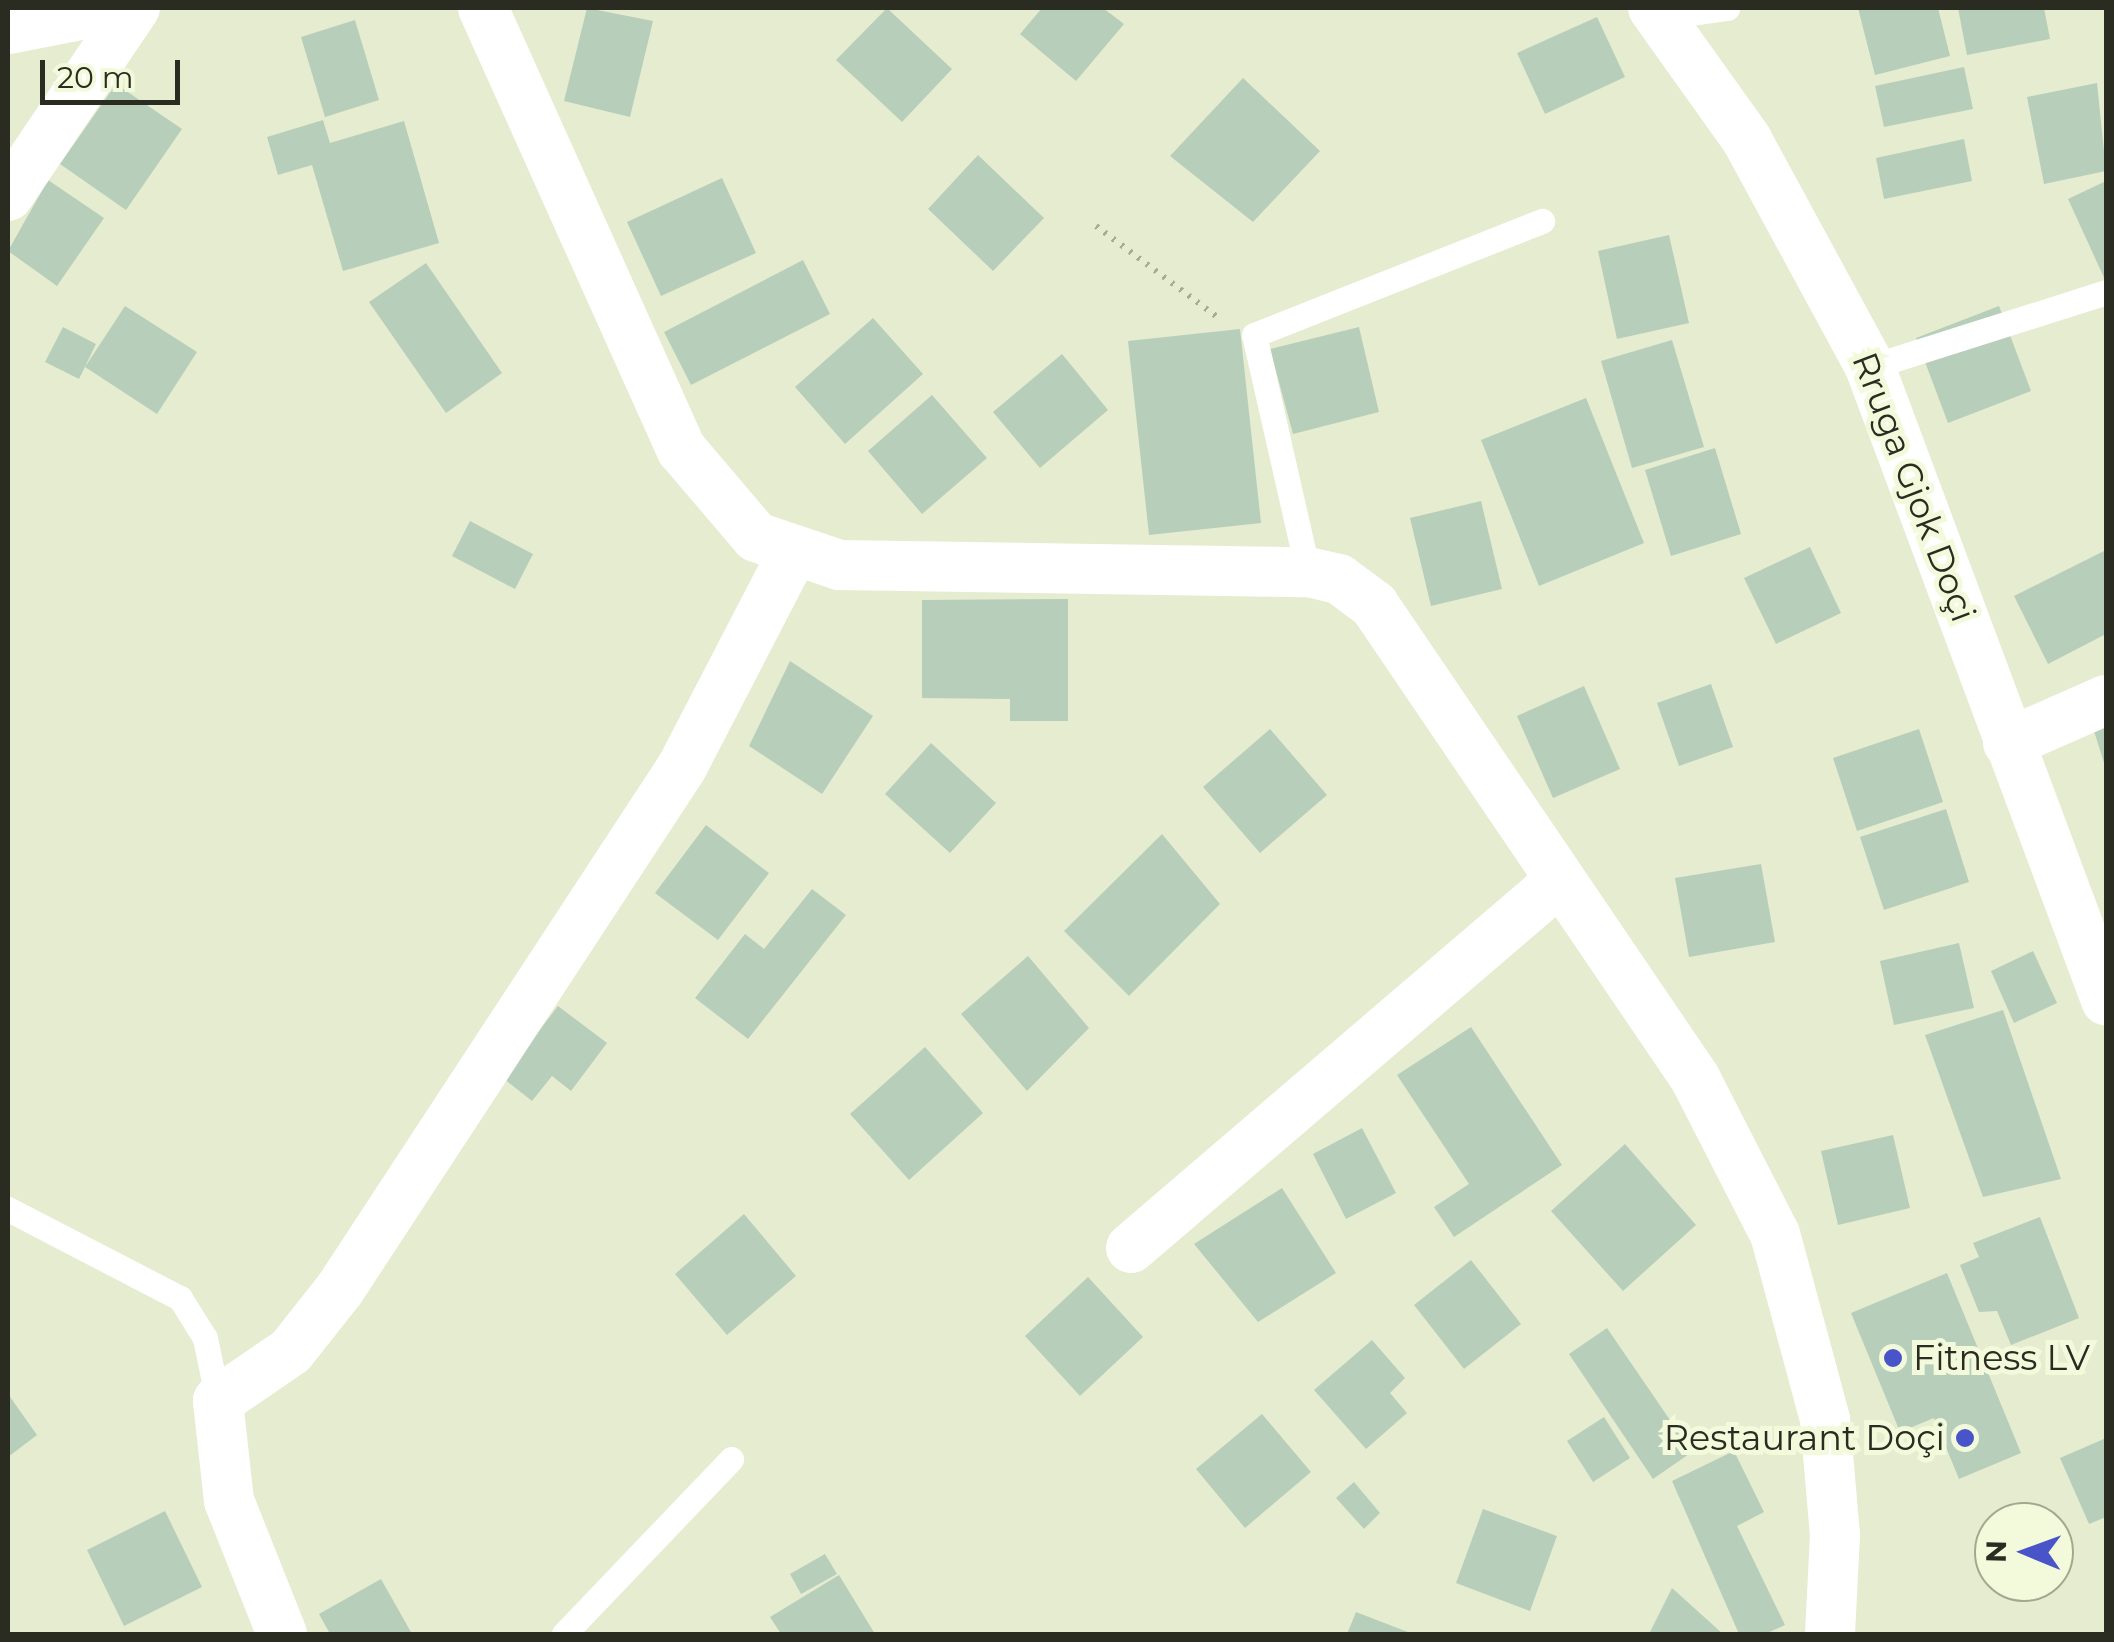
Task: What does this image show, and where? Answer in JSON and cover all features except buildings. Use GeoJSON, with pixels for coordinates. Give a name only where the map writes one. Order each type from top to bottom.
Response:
{"type":"FeatureCollection","features":[{"type":"Feature","properties":{"kind":"street"},"geometry":{"type":"LineString","coordinates":[[8,26],[100,8]]}},
{"type":"Feature","properties":{"kind":"street"},"geometry":{"type":"LineString","coordinates":[[8,196],[135,8]]}},
{"type":"Feature","properties":{"kind":"street"},"geometry":{"type":"LineString","coordinates":[[483,8],[682,450],[756,537],[792,555],[838,565],[1308,572],[1339,579],[1374,605],[1558,883],[1695,1078],[1775,1234],[1824,1419],[1835,1535],[1830,1634]]}},
{"type":"Feature","properties":{"kind":"street","name":"Rruga Gjok Doçi"},"geometry":{"type":"LineString","coordinates":[[1657,12],[1748,140],[1870,367],[2106,1000]]}},
{"type":"Feature","properties":{"kind":"street"},"geometry":{"type":"LineString","coordinates":[[282,1634],[229,1500],[218,1401],[292,1351],[340,1289],[682,767],[792,555]]}},
{"type":"Feature","properties":{"kind":"street"},"geometry":{"type":"LineString","coordinates":[[2008,743],[2106,700]]}},
{"type":"Feature","properties":{"kind":"street"},"geometry":{"type":"LineString","coordinates":[[1131,1248],[1558,883]]}},
{"type":"Feature","properties":{"kind":"lane"},"geometry":{"type":"LineString","coordinates":[[1657,12],[1727,8]]}},
{"type":"Feature","properties":{"kind":"lane"},"geometry":{"type":"LineString","coordinates":[[1308,572],[1254,335],[1542,221]]}},
{"type":"Feature","properties":{"kind":"lane"},"geometry":{"type":"LineString","coordinates":[[1870,367],[2106,292]]}},
{"type":"Feature","properties":{"kind":"lane"},"geometry":{"type":"LineString","coordinates":[[8,1209],[180,1298],[205,1338],[218,1401]]}},
{"type":"Feature","properties":{"kind":"lane"},"geometry":{"type":"LineString","coordinates":[[564,1634],[731,1459]]}},
{"type":"Feature","properties":{"kind":"path"},"geometry":{"type":"LineString","coordinates":[[1096,226],[1210,314],[1254,335]]}},
{"type":"Feature","properties":{"kind":"place","name":"Fitness LV"},"geometry":{"type":"Point","coordinates":[1893,1358]}},
{"type":"Feature","properties":{"kind":"place","name":"Restaurant Doçi"},"geometry":{"type":"Point","coordinates":[1965,1438]}}]}
